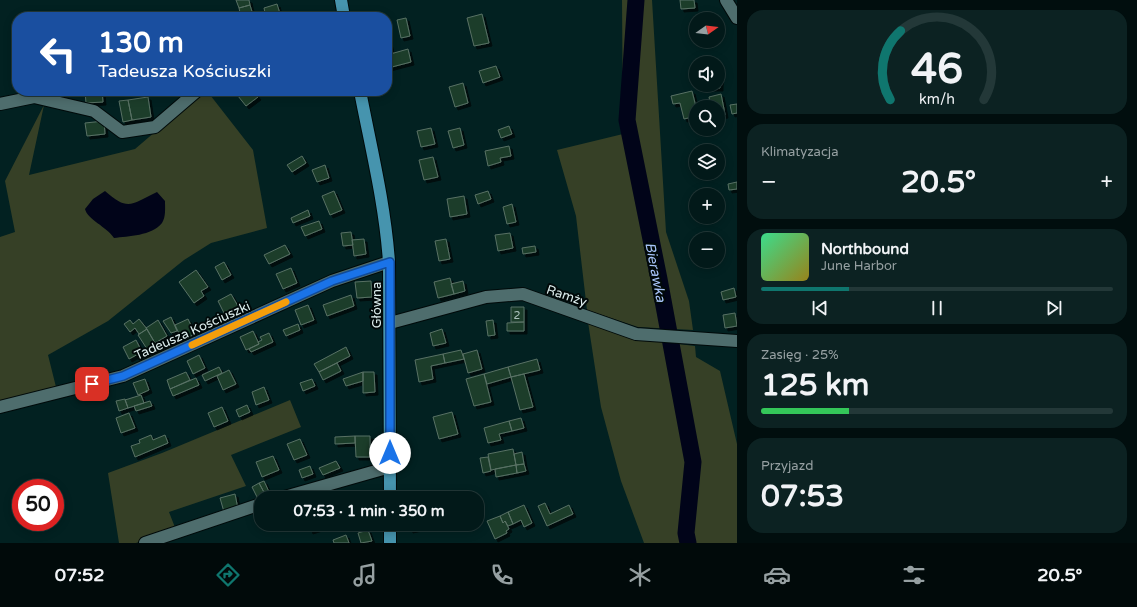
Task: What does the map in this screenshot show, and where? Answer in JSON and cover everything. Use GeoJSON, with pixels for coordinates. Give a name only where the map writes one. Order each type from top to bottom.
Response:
{"type":"FeatureCollection","features":[{"type":"Feature","properties":{"kind":"main road"},"geometry":{"type":"LineString","coordinates":[[341,0],[343,12]]}},
{"type":"Feature","properties":{"kind":"main road","name":"Główna"},"geometry":{"type":"LineString","coordinates":[[361,96],[381,195],[390,262],[390,491]]}},
{"type":"Feature","properties":{"kind":"main road"},"geometry":{"type":"LineString","coordinates":[[390,531],[390,543]]}},
{"type":"Feature","properties":{"kind":"street"},"geometry":{"type":"LineString","coordinates":[[726,0],[737,18]]}},
{"type":"Feature","properties":{"kind":"street"},"geometry":{"type":"LineString","coordinates":[[0,104],[34,97],[87,109],[94,111],[122,132],[155,127],[190,96]]}},
{"type":"Feature","properties":{"kind":"street","name":"Tadeusza Kościuszki"},"geometry":{"type":"LineString","coordinates":[[0,407],[123,376],[332,281],[390,262]]}},
{"type":"Feature","properties":{"kind":"street","name":"Ramży"},"geometry":{"type":"LineString","coordinates":[[390,323],[486,297],[523,294],[636,334],[737,341]]}},
{"type":"Feature","properties":{"kind":"street"},"geometry":{"type":"LineString","coordinates":[[306,491],[390,467]]}},
{"type":"Feature","properties":{"kind":"street"},"geometry":{"type":"LineString","coordinates":[[145,543],[254,506]]}},
{"type":"Feature","properties":{"kind":"green space"},"geometry":{"type":"Polygon","coordinates":[[[622,0],[652,0],[666,232],[689,301],[693,330],[638,327],[587,310],[576,216],[557,150],[623,134],[622,0]]]}},
{"type":"Feature","properties":{"kind":"green space"},"geometry":{"type":"Polygon","coordinates":[[[197,96],[211,96],[253,150],[267,228],[211,243],[184,260],[108,321],[48,355],[56,387],[0,405],[0,237],[15,232],[5,181],[44,105],[29,175],[135,149],[197,96]]]}},
{"type":"Feature","properties":{"kind":"green space"},"geometry":{"type":"Polygon","coordinates":[[[588,322],[669,342],[691,462],[685,514],[686,543],[644,543],[621,481],[601,407],[588,322]]]}},
{"type":"Feature","properties":{"kind":"green space"},"geometry":{"type":"Polygon","coordinates":[[[670,343],[695,346],[696,357],[720,371],[737,444],[737,543],[692,543],[690,534],[696,463],[670,343]]]}},
{"type":"Feature","properties":{"kind":"green space"},"geometry":{"type":"Polygon","coordinates":[[[290,400],[301,427],[231,455],[246,486],[169,512],[176,530],[136,543],[119,543],[108,473],[162,453],[290,400]]]}},
{"type":"Feature","properties":{"kind":"water"},"geometry":{"type":"Polygon","coordinates":[[[105,191],[113,198],[125,204],[130,204],[157,192],[165,201],[165,212],[162,223],[152,231],[146,233],[114,238],[107,230],[89,216],[85,209],[93,199],[105,191]]]}},
{"type":"Feature","properties":{"kind":"building"},"geometry":{"type":"Polygon","coordinates":[[[236,0],[249,0],[250,5],[239,8],[236,0]]]}},
{"type":"Feature","properties":{"kind":"building"},"geometry":{"type":"Polygon","coordinates":[[[680,0],[694,0],[695,8],[681,9],[680,0]]]}},
{"type":"Feature","properties":{"kind":"building"},"geometry":{"type":"Polygon","coordinates":[[[277,4],[279,12],[265,12],[264,8],[277,4]]]}},
{"type":"Feature","properties":{"kind":"building"},"geometry":{"type":"Polygon","coordinates":[[[250,5],[252,12],[240,12],[239,8],[250,5]]]}},
{"type":"Feature","properties":{"kind":"building"},"geometry":{"type":"Polygon","coordinates":[[[482,14],[489,43],[474,46],[467,18],[482,14]]]}},
{"type":"Feature","properties":{"kind":"building"},"geometry":{"type":"Polygon","coordinates":[[[406,18],[410,36],[401,38],[397,20],[406,18]]]}},
{"type":"Feature","properties":{"kind":"building"},"geometry":{"type":"Polygon","coordinates":[[[408,49],[411,62],[392,67],[392,54],[408,49]]]}},
{"type":"Feature","properties":{"kind":"building"},"geometry":{"type":"Polygon","coordinates":[[[496,66],[500,77],[483,83],[479,71],[496,66]]]}},
{"type":"Feature","properties":{"kind":"building"},"geometry":{"type":"Polygon","coordinates":[[[463,83],[468,103],[455,107],[449,87],[463,83]]]}},
{"type":"Feature","properties":{"kind":"building"},"geometry":{"type":"Polygon","coordinates":[[[692,92],[694,100],[689,100],[689,118],[684,119],[680,103],[673,104],[671,96],[692,92]]]}},
{"type":"Feature","properties":{"kind":"building"},"geometry":{"type":"Polygon","coordinates":[[[721,94],[722,100],[710,100],[709,97],[721,94]]]}},
{"type":"Feature","properties":{"kind":"building"},"geometry":{"type":"Polygon","coordinates":[[[85,96],[102,96],[103,102],[86,103],[85,96]]]}},
{"type":"Feature","properties":{"kind":"building"},"geometry":{"type":"Polygon","coordinates":[[[238,96],[258,97],[246,106],[238,96]]]}},
{"type":"Feature","properties":{"kind":"building"},"geometry":{"type":"Polygon","coordinates":[[[148,97],[151,117],[132,120],[128,100],[148,97]]]}},
{"type":"Feature","properties":{"kind":"building"},"geometry":{"type":"Polygon","coordinates":[[[128,100],[132,120],[123,122],[119,101],[128,100]]]}},
{"type":"Feature","properties":{"kind":"building"},"geometry":{"type":"Polygon","coordinates":[[[737,104],[737,113],[732,114],[730,105],[737,104]]]}},
{"type":"Feature","properties":{"kind":"building"},"geometry":{"type":"Polygon","coordinates":[[[104,121],[105,134],[87,136],[85,123],[104,121]]]}},
{"type":"Feature","properties":{"kind":"building"},"geometry":{"type":"Polygon","coordinates":[[[509,126],[512,134],[501,138],[498,130],[509,126]]]}},
{"type":"Feature","properties":{"kind":"building"},"geometry":{"type":"Polygon","coordinates":[[[431,128],[435,144],[421,147],[417,131],[431,128]]]}},
{"type":"Feature","properties":{"kind":"building"},"geometry":{"type":"Polygon","coordinates":[[[460,128],[464,145],[453,148],[448,131],[460,128]]]}},
{"type":"Feature","properties":{"kind":"building"},"geometry":{"type":"Polygon","coordinates":[[[509,146],[511,156],[500,158],[501,162],[488,166],[485,151],[509,146]]]}},
{"type":"Feature","properties":{"kind":"building"},"geometry":{"type":"Polygon","coordinates":[[[302,156],[306,163],[292,172],[287,165],[302,156]]]}},
{"type":"Feature","properties":{"kind":"building"},"geometry":{"type":"Polygon","coordinates":[[[433,157],[438,177],[424,180],[419,160],[433,157]]]}},
{"type":"Feature","properties":{"kind":"building"},"geometry":{"type":"Polygon","coordinates":[[[325,165],[329,178],[317,182],[312,170],[325,165]]]}},
{"type":"Feature","properties":{"kind":"building"},"geometry":{"type":"Polygon","coordinates":[[[737,182],[737,189],[729,190],[728,184],[737,182]]]}},
{"type":"Feature","properties":{"kind":"building"},"geometry":{"type":"Polygon","coordinates":[[[334,191],[342,210],[330,215],[322,196],[334,191]]]}},
{"type":"Feature","properties":{"kind":"building"},"geometry":{"type":"Polygon","coordinates":[[[488,191],[491,199],[478,204],[475,195],[488,191]]]}},
{"type":"Feature","properties":{"kind":"building"},"geometry":{"type":"Polygon","coordinates":[[[464,196],[467,214],[450,217],[447,199],[464,196]]]}},
{"type":"Feature","properties":{"kind":"building"},"geometry":{"type":"Polygon","coordinates":[[[512,204],[516,222],[507,224],[503,207],[512,204]]]}},
{"type":"Feature","properties":{"kind":"building"},"geometry":{"type":"Polygon","coordinates":[[[308,210],[310,216],[293,223],[291,218],[308,210]]]}},
{"type":"Feature","properties":{"kind":"building"},"geometry":{"type":"Polygon","coordinates":[[[319,221],[322,229],[305,236],[301,227],[319,221]]]}},
{"type":"Feature","properties":{"kind":"building"},"geometry":{"type":"Polygon","coordinates":[[[351,232],[353,245],[343,246],[341,233],[351,232]]]}},
{"type":"Feature","properties":{"kind":"building"},"geometry":{"type":"Polygon","coordinates":[[[510,233],[513,248],[498,251],[495,235],[510,233]]]}},
{"type":"Feature","properties":{"kind":"building"},"geometry":{"type":"Polygon","coordinates":[[[364,239],[366,254],[354,256],[352,240],[364,239]]]}},
{"type":"Feature","properties":{"kind":"building"},"geometry":{"type":"Polygon","coordinates":[[[446,239],[450,259],[439,261],[435,241],[446,239]]]}},
{"type":"Feature","properties":{"kind":"building"},"geometry":{"type":"Polygon","coordinates":[[[285,245],[290,254],[269,264],[264,255],[285,245]]]}},
{"type":"Feature","properties":{"kind":"building"},"geometry":{"type":"Polygon","coordinates":[[[535,246],[536,252],[523,254],[522,248],[535,246]]]}},
{"type":"Feature","properties":{"kind":"building"},"geometry":{"type":"Polygon","coordinates":[[[224,262],[231,275],[222,280],[215,267],[224,262]]]}},
{"type":"Feature","properties":{"kind":"building"},"geometry":{"type":"Polygon","coordinates":[[[291,268],[297,283],[283,289],[276,274],[291,268]]]}},
{"type":"Feature","properties":{"kind":"building"},"geometry":{"type":"Polygon","coordinates":[[[196,270],[208,287],[201,291],[204,296],[194,303],[179,282],[196,270]]]}},
{"type":"Feature","properties":{"kind":"building"},"geometry":{"type":"Polygon","coordinates":[[[450,278],[454,294],[438,298],[434,282],[450,278]]]}},
{"type":"Feature","properties":{"kind":"building"},"geometry":{"type":"Polygon","coordinates":[[[371,281],[372,297],[357,298],[355,282],[371,281]]]}},
{"type":"Feature","properties":{"kind":"building"},"geometry":{"type":"Polygon","coordinates":[[[463,281],[465,291],[454,294],[451,284],[463,281]]]}},
{"type":"Feature","properties":{"kind":"building"},"geometry":{"type":"Polygon","coordinates":[[[734,288],[736,297],[723,300],[721,292],[734,288]]]}},
{"type":"Feature","properties":{"kind":"building"},"geometry":{"type":"Polygon","coordinates":[[[231,294],[239,308],[225,315],[218,301],[231,294]]]}},
{"type":"Feature","properties":{"kind":"building"},"geometry":{"type":"Polygon","coordinates":[[[351,295],[354,306],[327,316],[323,305],[351,295]]]}},
{"type":"Feature","properties":{"kind":"building"},"geometry":{"type":"Polygon","coordinates":[[[308,305],[314,320],[301,325],[295,310],[308,305]]]}},
{"type":"Feature","properties":{"kind":"building"},"geometry":{"type":"Polygon","coordinates":[[[511,307],[524,307],[524,322],[511,322],[511,307]]]}},
{"type":"Feature","properties":{"kind":"building"},"geometry":{"type":"Polygon","coordinates":[[[735,313],[737,326],[725,328],[723,315],[735,313]]]}},
{"type":"Feature","properties":{"kind":"building"},"geometry":{"type":"Polygon","coordinates":[[[171,317],[177,331],[171,333],[163,321],[171,317]]]}},
{"type":"Feature","properties":{"kind":"building"},"geometry":{"type":"Polygon","coordinates":[[[139,319],[147,329],[139,334],[135,328],[130,332],[124,324],[130,320],[133,324],[139,319]]]}},
{"type":"Feature","properties":{"kind":"building"},"geometry":{"type":"Polygon","coordinates":[[[188,319],[195,334],[182,340],[175,325],[188,319]]]}},
{"type":"Feature","properties":{"kind":"building"},"geometry":{"type":"Polygon","coordinates":[[[158,320],[167,336],[155,343],[146,328],[158,320]]]}},
{"type":"Feature","properties":{"kind":"building"},"geometry":{"type":"Polygon","coordinates":[[[493,320],[495,335],[488,336],[486,321],[493,320]]]}},
{"type":"Feature","properties":{"kind":"building"},"geometry":{"type":"Polygon","coordinates":[[[524,322],[524,331],[507,331],[507,323],[524,322]]]}},
{"type":"Feature","properties":{"kind":"building"},"geometry":{"type":"Polygon","coordinates":[[[298,324],[300,330],[286,336],[283,330],[298,324]]]}},
{"type":"Feature","properties":{"kind":"building"},"geometry":{"type":"Polygon","coordinates":[[[147,329],[155,343],[147,349],[138,335],[147,329]]]}},
{"type":"Feature","properties":{"kind":"building"},"geometry":{"type":"Polygon","coordinates":[[[442,329],[446,343],[433,346],[430,333],[442,329]]]}},
{"type":"Feature","properties":{"kind":"building"},"geometry":{"type":"Polygon","coordinates":[[[253,331],[259,344],[246,350],[240,337],[253,331]]]}},
{"type":"Feature","properties":{"kind":"building"},"geometry":{"type":"Polygon","coordinates":[[[269,333],[273,342],[251,352],[249,349],[259,344],[258,342],[262,340],[260,337],[269,333]]]}},
{"type":"Feature","properties":{"kind":"building"},"geometry":{"type":"Polygon","coordinates":[[[136,340],[142,352],[129,359],[123,347],[136,340]]]}},
{"type":"Feature","properties":{"kind":"building"},"geometry":{"type":"Polygon","coordinates":[[[346,347],[350,356],[319,372],[314,364],[346,347]]]}},
{"type":"Feature","properties":{"kind":"building"},"geometry":{"type":"Polygon","coordinates":[[[461,350],[464,359],[445,363],[443,354],[461,350]]]}},
{"type":"Feature","properties":{"kind":"building"},"geometry":{"type":"Polygon","coordinates":[[[477,350],[482,369],[468,373],[463,354],[477,350]]]}},
{"type":"Feature","properties":{"kind":"building"},"geometry":{"type":"Polygon","coordinates":[[[443,354],[445,363],[431,366],[433,379],[419,382],[415,360],[443,354]]]}},
{"type":"Feature","properties":{"kind":"building"},"geometry":{"type":"Polygon","coordinates":[[[199,355],[205,368],[193,374],[187,361],[199,355]]]}},
{"type":"Feature","properties":{"kind":"building"},"geometry":{"type":"Polygon","coordinates":[[[537,359],[540,370],[511,377],[508,367],[537,359]]]}},
{"type":"Feature","properties":{"kind":"building"},"geometry":{"type":"Polygon","coordinates":[[[337,363],[341,371],[323,380],[319,372],[337,363]]]}},
{"type":"Feature","properties":{"kind":"building"},"geometry":{"type":"Polygon","coordinates":[[[219,367],[222,373],[205,381],[202,375],[219,367]]]}},
{"type":"Feature","properties":{"kind":"building"},"geometry":{"type":"Polygon","coordinates":[[[508,367],[511,377],[487,384],[484,374],[508,367]]]}},
{"type":"Feature","properties":{"kind":"building"},"geometry":{"type":"Polygon","coordinates":[[[229,370],[236,384],[223,390],[217,376],[229,370]]]}},
{"type":"Feature","properties":{"kind":"building"},"geometry":{"type":"Polygon","coordinates":[[[186,372],[190,380],[170,389],[167,380],[186,372]]]}},
{"type":"Feature","properties":{"kind":"building"},"geometry":{"type":"Polygon","coordinates":[[[363,372],[363,381],[346,386],[343,379],[363,372]]]}},
{"type":"Feature","properties":{"kind":"building"},"geometry":{"type":"Polygon","coordinates":[[[363,372],[374,372],[375,392],[363,393],[363,372]]]}},
{"type":"Feature","properties":{"kind":"building"},"geometry":{"type":"Polygon","coordinates":[[[484,374],[491,402],[474,406],[466,379],[484,374]]]}},
{"type":"Feature","properties":{"kind":"building"},"geometry":{"type":"Polygon","coordinates":[[[524,374],[533,407],[520,410],[511,377],[524,374]]]}},
{"type":"Feature","properties":{"kind":"building"},"geometry":{"type":"Polygon","coordinates":[[[196,378],[199,385],[173,396],[170,389],[196,378]]]}},
{"type":"Feature","properties":{"kind":"building"},"geometry":{"type":"Polygon","coordinates":[[[145,379],[149,390],[138,395],[133,383],[145,379]]]}},
{"type":"Feature","properties":{"kind":"building"},"geometry":{"type":"Polygon","coordinates":[[[312,379],[315,386],[303,391],[300,383],[312,379]]]}},
{"type":"Feature","properties":{"kind":"building"},"geometry":{"type":"Polygon","coordinates":[[[264,387],[269,400],[256,405],[252,392],[264,387]]]}},
{"type":"Feature","properties":{"kind":"building"},"geometry":{"type":"Polygon","coordinates":[[[141,395],[144,403],[128,408],[125,400],[141,395]]]}},
{"type":"Feature","properties":{"kind":"building"},"geometry":{"type":"Polygon","coordinates":[[[125,399],[128,408],[119,411],[116,401],[125,399]]]}},
{"type":"Feature","properties":{"kind":"building"},"geometry":{"type":"Polygon","coordinates":[[[150,401],[152,406],[136,411],[134,406],[150,401]]]}},
{"type":"Feature","properties":{"kind":"building"},"geometry":{"type":"Polygon","coordinates":[[[247,405],[250,412],[239,417],[236,410],[247,405]]]}},
{"type":"Feature","properties":{"kind":"building"},"geometry":{"type":"Polygon","coordinates":[[[222,407],[228,421],[214,427],[208,413],[222,407]]]}},
{"type":"Feature","properties":{"kind":"building"},"geometry":{"type":"Polygon","coordinates":[[[452,412],[458,434],[439,439],[433,417],[452,412]]]}},
{"type":"Feature","properties":{"kind":"building"},"geometry":{"type":"Polygon","coordinates":[[[129,413],[135,428],[121,433],[116,418],[129,413]]]}},
{"type":"Feature","properties":{"kind":"building"},"geometry":{"type":"Polygon","coordinates":[[[521,418],[524,428],[512,431],[509,421],[521,418]]]}},
{"type":"Feature","properties":{"kind":"building"},"geometry":{"type":"Polygon","coordinates":[[[509,421],[512,431],[499,434],[501,440],[488,443],[484,428],[509,421]]]}},
{"type":"Feature","properties":{"kind":"building"},"geometry":{"type":"Polygon","coordinates":[[[151,435],[153,440],[165,435],[168,443],[135,457],[131,446],[140,443],[139,440],[151,435]]]}},
{"type":"Feature","properties":{"kind":"building"},"geometry":{"type":"Polygon","coordinates":[[[355,436],[355,443],[335,444],[335,437],[355,436]]]}},
{"type":"Feature","properties":{"kind":"building"},"geometry":{"type":"Polygon","coordinates":[[[355,436],[370,436],[370,457],[356,457],[355,436]]]}},
{"type":"Feature","properties":{"kind":"building"},"geometry":{"type":"Polygon","coordinates":[[[300,439],[307,455],[294,460],[287,444],[300,439]]]}},
{"type":"Feature","properties":{"kind":"building"},"geometry":{"type":"Polygon","coordinates":[[[513,449],[516,465],[491,470],[488,454],[513,449]]]}},
{"type":"Feature","properties":{"kind":"building"},"geometry":{"type":"Polygon","coordinates":[[[522,452],[524,464],[516,465],[514,454],[522,452]]]}},
{"type":"Feature","properties":{"kind":"building"},"geometry":{"type":"Polygon","coordinates":[[[273,456],[279,470],[262,477],[256,462],[273,456]]]}},
{"type":"Feature","properties":{"kind":"building"},"geometry":{"type":"Polygon","coordinates":[[[488,457],[491,471],[483,473],[480,458],[488,457]]]}},
{"type":"Feature","properties":{"kind":"building"},"geometry":{"type":"Polygon","coordinates":[[[336,461],[340,468],[323,475],[319,468],[336,461]]]}},
{"type":"Feature","properties":{"kind":"building"},"geometry":{"type":"Polygon","coordinates":[[[524,464],[526,471],[517,473],[516,465],[524,464]]]}},
{"type":"Feature","properties":{"kind":"building"},"geometry":{"type":"Polygon","coordinates":[[[516,465],[517,473],[496,477],[495,469],[516,465]]]}},
{"type":"Feature","properties":{"kind":"building"},"geometry":{"type":"Polygon","coordinates":[[[310,466],[313,474],[302,478],[299,470],[310,466]]]}},
{"type":"Feature","properties":{"kind":"building"},"geometry":{"type":"Polygon","coordinates":[[[264,481],[269,491],[263,491],[259,483],[264,481]]]}},
{"type":"Feature","properties":{"kind":"building"},"geometry":{"type":"Polygon","coordinates":[[[259,483],[263,491],[254,491],[252,487],[259,483]]]}},
{"type":"Feature","properties":{"kind":"building"},"geometry":{"type":"Polygon","coordinates":[[[235,494],[238,509],[224,512],[220,498],[235,494]]]}},
{"type":"Feature","properties":{"kind":"building"},"geometry":{"type":"Polygon","coordinates":[[[545,503],[550,514],[569,505],[573,514],[547,526],[538,506],[545,503]]]}},
{"type":"Feature","properties":{"kind":"building"},"geometry":{"type":"Polygon","coordinates":[[[524,505],[532,523],[524,527],[521,520],[513,524],[508,512],[524,505]]]}},
{"type":"Feature","properties":{"kind":"building"},"geometry":{"type":"Polygon","coordinates":[[[508,512],[513,524],[508,526],[505,521],[503,523],[500,516],[508,512]]]}},
{"type":"Feature","properties":{"kind":"building"},"geometry":{"type":"Polygon","coordinates":[[[500,516],[503,523],[505,521],[509,529],[506,531],[507,533],[495,539],[487,521],[500,516]]]}},
{"type":"Feature","properties":{"kind":"building"},"geometry":{"type":"Polygon","coordinates":[[[368,531],[372,541],[361,543],[358,533],[368,531]]]}},
{"type":"Feature","properties":{"kind":"building"},"geometry":{"type":"Polygon","coordinates":[[[346,535],[349,543],[334,543],[333,540],[346,535]]]}},
{"type":"Feature","properties":{"kind":"waterway","name":"Bierawka"},"geometry":{"type":"LineString","coordinates":[[636,0],[627,120],[659,279],[693,462],[686,533],[688,543]]}},
{"type":"Feature","properties":{"kind":"slow traffic"},"geometry":{"type":"LineString","coordinates":[[192,345],[286,302]]}},
{"type":"Feature","properties":{"kind":"route"},"geometry":{"type":"LineString","coordinates":[[92,384],[123,376],[332,281],[390,262],[390,453]]}}]}
